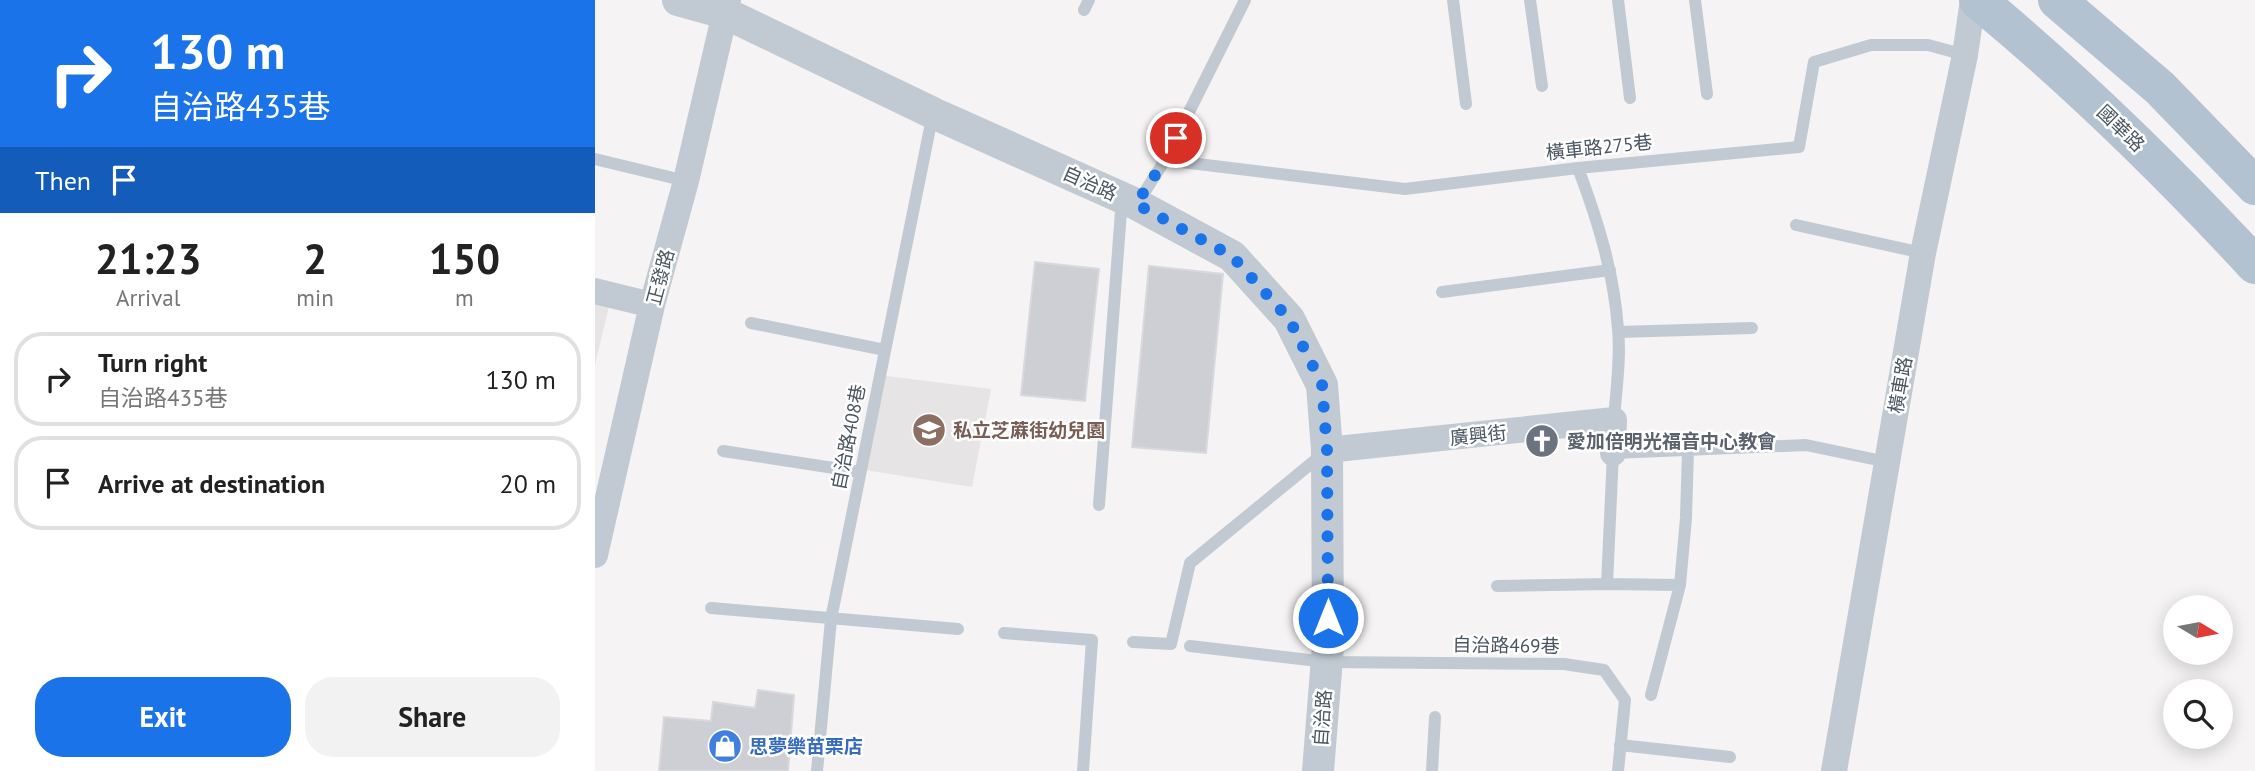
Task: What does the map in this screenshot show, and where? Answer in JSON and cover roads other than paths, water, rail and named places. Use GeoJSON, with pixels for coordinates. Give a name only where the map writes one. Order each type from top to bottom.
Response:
{"type":"FeatureCollection","features":[{"type":"Feature","properties":{"kind":"main road","name":"國華路"},"geometry":{"type":"LineString","coordinates":[[1978,0],[2096,104],[2195,200],[2255,265]]}},
{"type":"Feature","properties":{"kind":"main road"},"geometry":{"type":"LineString","coordinates":[[2057,0],[2160,88],[2255,186]]}},
{"type":"Feature","properties":{"kind":"street","name":"自治路"},"geometry":{"type":"LineString","coordinates":[[678,0],[726,6],[933,113],[1129,201],[1232,256],[1289,319],[1322,384],[1327,450],[1328,646],[1318,771]]}},
{"type":"Feature","properties":{"kind":"street","name":"橫車路"},"geometry":{"type":"LineString","coordinates":[[1834,771],[1923,253],[1965,55],[1973,0]]}},
{"type":"Feature","properties":{"kind":"street","name":"正發路"},"geometry":{"type":"LineString","coordinates":[[595,555],[652,305],[686,181],[726,6]]}},
{"type":"Feature","properties":{"kind":"street"},"geometry":{"type":"LineString","coordinates":[[595,291],[652,305]]}},
{"type":"Feature","properties":{"kind":"street"},"geometry":{"type":"LineString","coordinates":[[1613,453],[1614,421]]}},
{"type":"Feature","properties":{"kind":"street","name":"廣興街"},"geometry":{"type":"LineString","coordinates":[[1327,450],[1614,421]]}},
{"type":"Feature","properties":{"kind":"lane"},"geometry":{"type":"LineString","coordinates":[[1099,505],[1129,201],[1165,160],[1245,0]]}},
{"type":"Feature","properties":{"kind":"lane"},"geometry":{"type":"LineString","coordinates":[[1454,0],[1466,104]]}},
{"type":"Feature","properties":{"kind":"lane"},"geometry":{"type":"LineString","coordinates":[[1530,0],[1542,86]]}},
{"type":"Feature","properties":{"kind":"lane"},"geometry":{"type":"LineString","coordinates":[[1618,0],[1630,97]]}},
{"type":"Feature","properties":{"kind":"lane"},"geometry":{"type":"LineString","coordinates":[[1696,0],[1707,94]]}},
{"type":"Feature","properties":{"kind":"lane","name":"橫車路275巷"},"geometry":{"type":"LineString","coordinates":[[1165,160],[1405,189],[1578,168],[1799,147],[1814,62],[1871,46],[1928,45],[1965,55]]}},
{"type":"Feature","properties":{"kind":"lane","name":"自治路408巷"},"geometry":{"type":"LineString","coordinates":[[817,771],[831,619],[933,113]]}},
{"type":"Feature","properties":{"kind":"lane"},"geometry":{"type":"LineString","coordinates":[[595,159],[686,181]]}},
{"type":"Feature","properties":{"kind":"lane"},"geometry":{"type":"LineString","coordinates":[[1578,168],[1597,218],[1611,270],[1619,332],[1614,421]]}},
{"type":"Feature","properties":{"kind":"lane"},"geometry":{"type":"LineString","coordinates":[[1796,225],[1923,253]]}},
{"type":"Feature","properties":{"kind":"lane"},"geometry":{"type":"LineString","coordinates":[[1442,292],[1611,270]]}},
{"type":"Feature","properties":{"kind":"lane"},"geometry":{"type":"LineString","coordinates":[[751,323],[885,350]]}},
{"type":"Feature","properties":{"kind":"lane"},"geometry":{"type":"LineString","coordinates":[[1619,332],[1752,328]]}},
{"type":"Feature","properties":{"kind":"lane"},"geometry":{"type":"LineString","coordinates":[[1607,584],[1613,453],[1806,444],[1887,462]]}},
{"type":"Feature","properties":{"kind":"lane"},"geometry":{"type":"LineString","coordinates":[[1133,642],[1171,644],[1190,563],[1327,450]]}},
{"type":"Feature","properties":{"kind":"lane"},"geometry":{"type":"LineString","coordinates":[[1651,695],[1680,585],[1688,450]]}},
{"type":"Feature","properties":{"kind":"lane"},"geometry":{"type":"LineString","coordinates":[[723,451],[860,472]]}},
{"type":"Feature","properties":{"kind":"lane"},"geometry":{"type":"LineString","coordinates":[[1497,586],[1680,585]]}},
{"type":"Feature","properties":{"kind":"lane"},"geometry":{"type":"LineString","coordinates":[[711,608],[958,629]]}},
{"type":"Feature","properties":{"kind":"lane"},"geometry":{"type":"LineString","coordinates":[[1004,633],[1092,640],[1083,771]]}},
{"type":"Feature","properties":{"kind":"lane"},"geometry":{"type":"LineString","coordinates":[[1190,646],[1326,662]]}},
{"type":"Feature","properties":{"kind":"lane","name":"自治路469巷"},"geometry":{"type":"LineString","coordinates":[[1326,662],[1564,664],[1604,670],[1625,700],[1620,745]]}},
{"type":"Feature","properties":{"kind":"lane"},"geometry":{"type":"LineString","coordinates":[[1432,771],[1435,717]]}},
{"type":"Feature","properties":{"kind":"lane"},"geometry":{"type":"LineString","coordinates":[[1618,771],[1620,745],[1730,757]]}},
{"type":"Feature","properties":{"kind":"place","name":"私立芝蔴街幼兒園"},"geometry":{"type":"Point","coordinates":[929,430]}},
{"type":"Feature","properties":{"kind":"place","name":"愛加倍明光福音中心教會"},"geometry":{"type":"Point","coordinates":[1542,441]}},
{"type":"Feature","properties":{"kind":"place","name":"思夢樂苗栗店"},"geometry":{"type":"Point","coordinates":[725,746]}}]}
